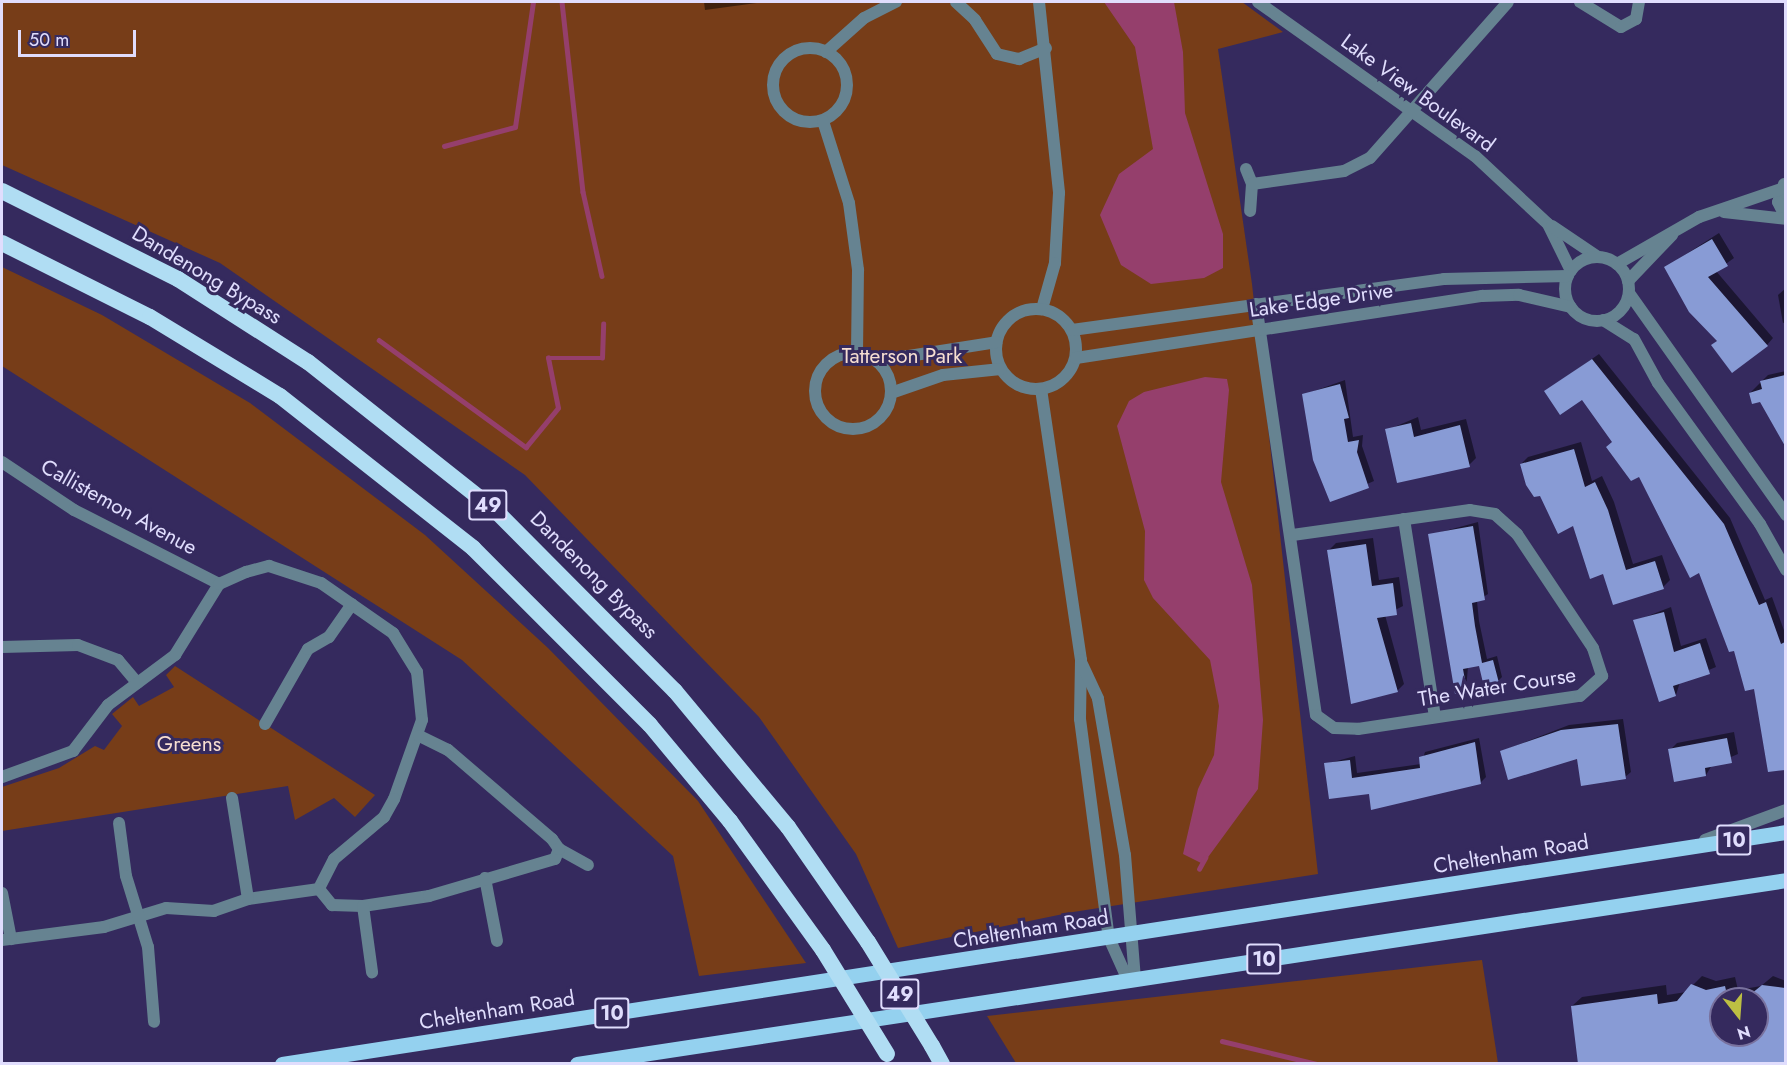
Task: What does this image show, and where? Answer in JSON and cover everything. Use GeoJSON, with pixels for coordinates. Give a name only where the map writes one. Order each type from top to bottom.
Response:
{"type":"FeatureCollection","features":[{"type":"Feature","properties":{"kind":"highway","name":"Dandenong Bypass"},"geometry":{"type":"LineString","coordinates":[[2,190],[178,279],[308,362],[496,511],[675,691],[782,819],[868,942],[942,1064]]}},
{"type":"Feature","properties":{"kind":"highway","name":"49"},"geometry":{"type":"LineString","coordinates":[[2,243],[150,317],[280,396],[473,548],[650,725],[730,821],[823,950],[890,1059]]}},
{"type":"Feature","properties":{"kind":"main road","name":"Cheltenham Road"},"geometry":{"type":"LineString","coordinates":[[290,1063],[1785,832]]}},
{"type":"Feature","properties":{"kind":"main road","name":"10"},"geometry":{"type":"LineString","coordinates":[[577,1064],[1785,880]]}},
{"type":"Feature","properties":{"kind":"street"},"geometry":{"type":"LineString","coordinates":[[826,52],[864,18],[896,2]]}},
{"type":"Feature","properties":{"kind":"street"},"geometry":{"type":"LineString","coordinates":[[956,2],[975,20],[997,54],[1019,58],[1046,48]]}},
{"type":"Feature","properties":{"kind":"street"},"geometry":{"type":"LineString","coordinates":[[1039,2],[1046,48],[1059,193],[1055,263],[1042,309]]}},
{"type":"Feature","properties":{"kind":"street","name":"Lake View Boulevard"},"geometry":{"type":"LineString","coordinates":[[1258,2],[1414,109],[1548,224],[1598,257]]}},
{"type":"Feature","properties":{"kind":"street"},"geometry":{"type":"LineString","coordinates":[[1252,184],[1353,168],[1370,158],[1508,2]]}},
{"type":"Feature","properties":{"kind":"street"},"geometry":{"type":"LineString","coordinates":[[1580,2],[1621,27],[1636,19],[1639,2]]}},
{"type":"Feature","properties":{"kind":"street"},"geometry":{"type":"LineString","coordinates":[[804,48],[826,52],[845,71],[846,95],[824,121],[799,122],[781,109],[772,92],[776,71],[791,52],[804,48]]}},
{"type":"Feature","properties":{"kind":"street"},"geometry":{"type":"LineString","coordinates":[[824,121],[849,203],[858,270],[857,353]]}},
{"type":"Feature","properties":{"kind":"street"},"geometry":{"type":"LineString","coordinates":[[1246,169],[1252,184],[1250,211]]}},
{"type":"Feature","properties":{"kind":"street"},"geometry":{"type":"LineString","coordinates":[[1720,212],[1785,219],[1778,202],[1783,186]]}},
{"type":"Feature","properties":{"kind":"street"},"geometry":{"type":"LineString","coordinates":[[1617,264],[1677,230],[1783,186]]}},
{"type":"Feature","properties":{"kind":"street","name":"Lake View Boulevard"},"geometry":{"type":"LineString","coordinates":[[1548,224],[1569,273]]}},
{"type":"Feature","properties":{"kind":"street"},"geometry":{"type":"LineString","coordinates":[[1602,320],[1620,311],[1628,287],[1677,230]]}},
{"type":"Feature","properties":{"kind":"street"},"geometry":{"type":"LineString","coordinates":[[1785,515],[1628,287],[1617,264],[1598,257],[1569,273],[1565,292],[1571,307],[1585,318],[1602,320],[1634,339],[1658,383],[1760,524],[1785,570]]}},
{"type":"Feature","properties":{"kind":"street","name":"Lake Edge Drive"},"geometry":{"type":"LineString","coordinates":[[1072,330],[1476,276],[1569,273]]}},
{"type":"Feature","properties":{"kind":"street","name":"Lake Edge Drive"},"geometry":{"type":"LineString","coordinates":[[1076,358],[1259,328],[1500,295],[1571,307]]}},
{"type":"Feature","properties":{"kind":"street","name":"The Water Course"},"geometry":{"type":"LineString","coordinates":[[1256,304],[1316,715],[1334,728],[1358,729],[1580,696],[1597,686],[1603,671],[1593,648],[1517,534],[1495,514],[1470,510],[1291,535]]}},
{"type":"Feature","properties":{"kind":"street"},"geometry":{"type":"LineString","coordinates":[[1042,309],[1072,330],[1076,358],[1064,379],[1041,389],[1018,385],[1001,369],[997,342],[1012,317],[1042,309]]}},
{"type":"Feature","properties":{"kind":"street"},"geometry":{"type":"LineString","coordinates":[[878,361],[891,393],[882,416],[860,428],[826,417],[816,395],[820,373],[836,358],[857,353],[878,361],[997,342]]}},
{"type":"Feature","properties":{"kind":"street"},"geometry":{"type":"LineString","coordinates":[[891,393],[943,375],[1001,369]]}},
{"type":"Feature","properties":{"kind":"street"},"geometry":{"type":"LineString","coordinates":[[1041,389],[1081,660],[1080,720],[1109,938],[1132,980]]}},
{"type":"Feature","properties":{"kind":"street","name":"Callistemon Avenue"},"geometry":{"type":"LineString","coordinates":[[2,462],[74,510],[219,584]]}},
{"type":"Feature","properties":{"kind":"street"},"geometry":{"type":"LineString","coordinates":[[1404,519],[1435,716]]}},
{"type":"Feature","properties":{"kind":"street"},"geometry":{"type":"LineString","coordinates":[[2,777],[73,751],[108,705],[175,656],[219,584],[269,566],[295,570],[352,604],[393,633],[409,652],[417,672],[419,736],[384,817],[334,859],[319,889]]}},
{"type":"Feature","properties":{"kind":"street"},"geometry":{"type":"LineString","coordinates":[[265,724],[308,649],[329,637],[352,604]]}},
{"type":"Feature","properties":{"kind":"street"},"geometry":{"type":"LineString","coordinates":[[2,647],[78,645],[118,660],[137,683]]}},
{"type":"Feature","properties":{"kind":"street"},"geometry":{"type":"LineString","coordinates":[[1081,660],[1098,699],[1135,934],[1132,980]]}},
{"type":"Feature","properties":{"kind":"street"},"geometry":{"type":"LineString","coordinates":[[419,736],[448,750],[559,849],[588,865]]}},
{"type":"Feature","properties":{"kind":"street"},"geometry":{"type":"LineString","coordinates":[[232,798],[248,899]]}},
{"type":"Feature","properties":{"kind":"street"},"geometry":{"type":"LineString","coordinates":[[1682,849],[1785,810]]}},
{"type":"Feature","properties":{"kind":"street"},"geometry":{"type":"LineString","coordinates":[[120,823],[137,916],[148,947],[154,1022]]}},
{"type":"Feature","properties":{"kind":"street"},"geometry":{"type":"LineString","coordinates":[[319,889],[332,905],[363,906],[429,896],[485,878],[539,866],[555,859],[559,849]]}},
{"type":"Feature","properties":{"kind":"street"},"geometry":{"type":"LineString","coordinates":[[485,878],[498,941]]}},
{"type":"Feature","properties":{"kind":"street"},"geometry":{"type":"LineString","coordinates":[[2,893],[6,939],[104,927],[166,908],[214,911],[248,899],[319,889]]}},
{"type":"Feature","properties":{"kind":"street"},"geometry":{"type":"LineString","coordinates":[[363,906],[372,972]]}},
{"type":"Feature","properties":{"kind":"green space","name":"Tatterson Park"},"geometry":{"type":"Polygon","coordinates":[[[2,2],[1242,2],[1283,32],[1218,49],[1252,284],[1318,874],[1073,912],[898,948],[856,854],[759,717],[525,475],[220,263],[2,165],[2,2]]]}},
{"type":"Feature","properties":{"kind":"green space"},"geometry":{"type":"Polygon","coordinates":[[[2,267],[102,315],[250,403],[425,535],[548,648],[698,801],[806,963],[699,976],[673,856],[462,660],[2,366],[2,267]]]}},
{"type":"Feature","properties":{"kind":"green space","name":"Greens"},"geometry":{"type":"Polygon","coordinates":[[[175,666],[375,795],[355,817],[334,798],[295,820],[288,786],[2,831],[2,787],[59,768],[95,746],[104,750],[122,726],[112,714],[133,697],[139,706],[174,687],[166,675],[175,666]]]}},
{"type":"Feature","properties":{"kind":"green space"},"geometry":{"type":"Polygon","coordinates":[[[1482,960],[1498,1063],[1016,1063],[987,1016],[1482,960]]]}},
{"type":"Feature","properties":{"kind":"shaded area"},"geometry":{"type":"Polygon","coordinates":[[[1104,2],[1174,2],[1183,52],[1185,113],[1223,234],[1223,268],[1204,278],[1151,284],[1121,265],[1100,215],[1119,174],[1153,149],[1135,47],[1104,2]]]}},
{"type":"Feature","properties":{"kind":"shaded area"},"geometry":{"type":"Polygon","coordinates":[[[1205,377],[1227,379],[1229,390],[1221,482],[1252,585],[1263,720],[1258,789],[1203,864],[1183,854],[1198,789],[1214,755],[1219,706],[1210,660],[1153,598],[1144,580],[1145,531],[1117,426],[1129,401],[1144,392],[1205,377]]]}},
{"type":"Feature","properties":{"kind":"building"},"geometry":{"type":"Polygon","coordinates":[[[1712,239],[1728,266],[1708,277],[1768,346],[1732,373],[1711,345],[1717,341],[1689,312],[1664,267],[1712,239]]]}},
{"type":"Feature","properties":{"kind":"building"},"geometry":{"type":"Polygon","coordinates":[[[1592,359],[1724,524],[1759,605],[1766,602],[1781,644],[1785,642],[1785,770],[1768,772],[1754,689],[1745,691],[1734,651],[1729,652],[1699,573],[1690,578],[1639,477],[1631,481],[1606,447],[1612,442],[1582,400],[1560,415],[1544,391],[1592,359]]]}},
{"type":"Feature","properties":{"kind":"building"},"geometry":{"type":"Polygon","coordinates":[[[1785,375],[1785,446],[1760,402],[1752,404],[1749,393],[1762,389],[1760,381],[1785,375]]]}},
{"type":"Feature","properties":{"kind":"building"},"geometry":{"type":"Polygon","coordinates":[[[1340,384],[1349,418],[1344,419],[1348,442],[1359,440],[1357,452],[1369,488],[1330,502],[1313,460],[1302,394],[1340,384]]]}},
{"type":"Feature","properties":{"kind":"building"},"geometry":{"type":"Polygon","coordinates":[[[1411,423],[1414,437],[1460,425],[1470,467],[1397,483],[1385,429],[1411,423]]]}},
{"type":"Feature","properties":{"kind":"building"},"geometry":{"type":"Polygon","coordinates":[[[1574,449],[1585,487],[1595,482],[1608,510],[1626,570],[1655,561],[1664,589],[1613,605],[1603,574],[1590,579],[1573,526],[1558,534],[1540,496],[1534,497],[1526,485],[1520,464],[1574,449]]]}},
{"type":"Feature","properties":{"kind":"building"},"geometry":{"type":"Polygon","coordinates":[[[1473,526],[1485,600],[1472,603],[1475,626],[1482,663],[1493,660],[1499,683],[1484,687],[1479,666],[1463,669],[1467,691],[1455,694],[1428,534],[1473,526]]]}},
{"type":"Feature","properties":{"kind":"building"},"geometry":{"type":"Polygon","coordinates":[[[1366,544],[1372,586],[1393,583],[1397,615],[1377,618],[1398,692],[1351,704],[1327,550],[1366,544]]]}},
{"type":"Feature","properties":{"kind":"building"},"geometry":{"type":"Polygon","coordinates":[[[1664,612],[1674,652],[1700,643],[1710,674],[1673,686],[1676,696],[1659,702],[1633,620],[1664,612]]]}},
{"type":"Feature","properties":{"kind":"building"},"geometry":{"type":"Polygon","coordinates":[[[1618,724],[1626,779],[1581,786],[1577,759],[1508,780],[1500,751],[1561,730],[1618,724]]]}},
{"type":"Feature","properties":{"kind":"building"},"geometry":{"type":"Polygon","coordinates":[[[1727,738],[1732,763],[1705,768],[1706,776],[1674,782],[1668,749],[1727,738]]]}},
{"type":"Feature","properties":{"kind":"building"},"geometry":{"type":"Polygon","coordinates":[[[1475,742],[1481,784],[1371,810],[1369,794],[1329,799],[1324,763],[1350,760],[1352,778],[1420,768],[1419,757],[1475,742]]]}},
{"type":"Feature","properties":{"kind":"building"},"geometry":{"type":"Polygon","coordinates":[[[1691,984],[1709,989],[1709,1047],[1769,1047],[1769,987],[1760,987],[1762,985],[1785,988],[1785,1064],[1578,1064],[1571,1006],[1657,994],[1658,1004],[1677,1001],[1691,984]]]}},
{"type":"Feature","properties":{"kind":"waterway"},"geometry":{"type":"LineString","coordinates":[[444,146],[515,127],[533,2]]}},
{"type":"Feature","properties":{"kind":"waterway"},"geometry":{"type":"LineString","coordinates":[[562,2],[583,192],[602,276]]}},
{"type":"Feature","properties":{"kind":"waterway"},"geometry":{"type":"LineString","coordinates":[[379,340],[526,447],[558,408],[548,358],[602,358],[603,324]]}},
{"type":"Feature","properties":{"kind":"waterway"},"geometry":{"type":"LineString","coordinates":[[1199,869],[1205,858]]}},
{"type":"Feature","properties":{"kind":"waterway"},"geometry":{"type":"LineString","coordinates":[[1222,1041],[1317,1064]]}}]}
